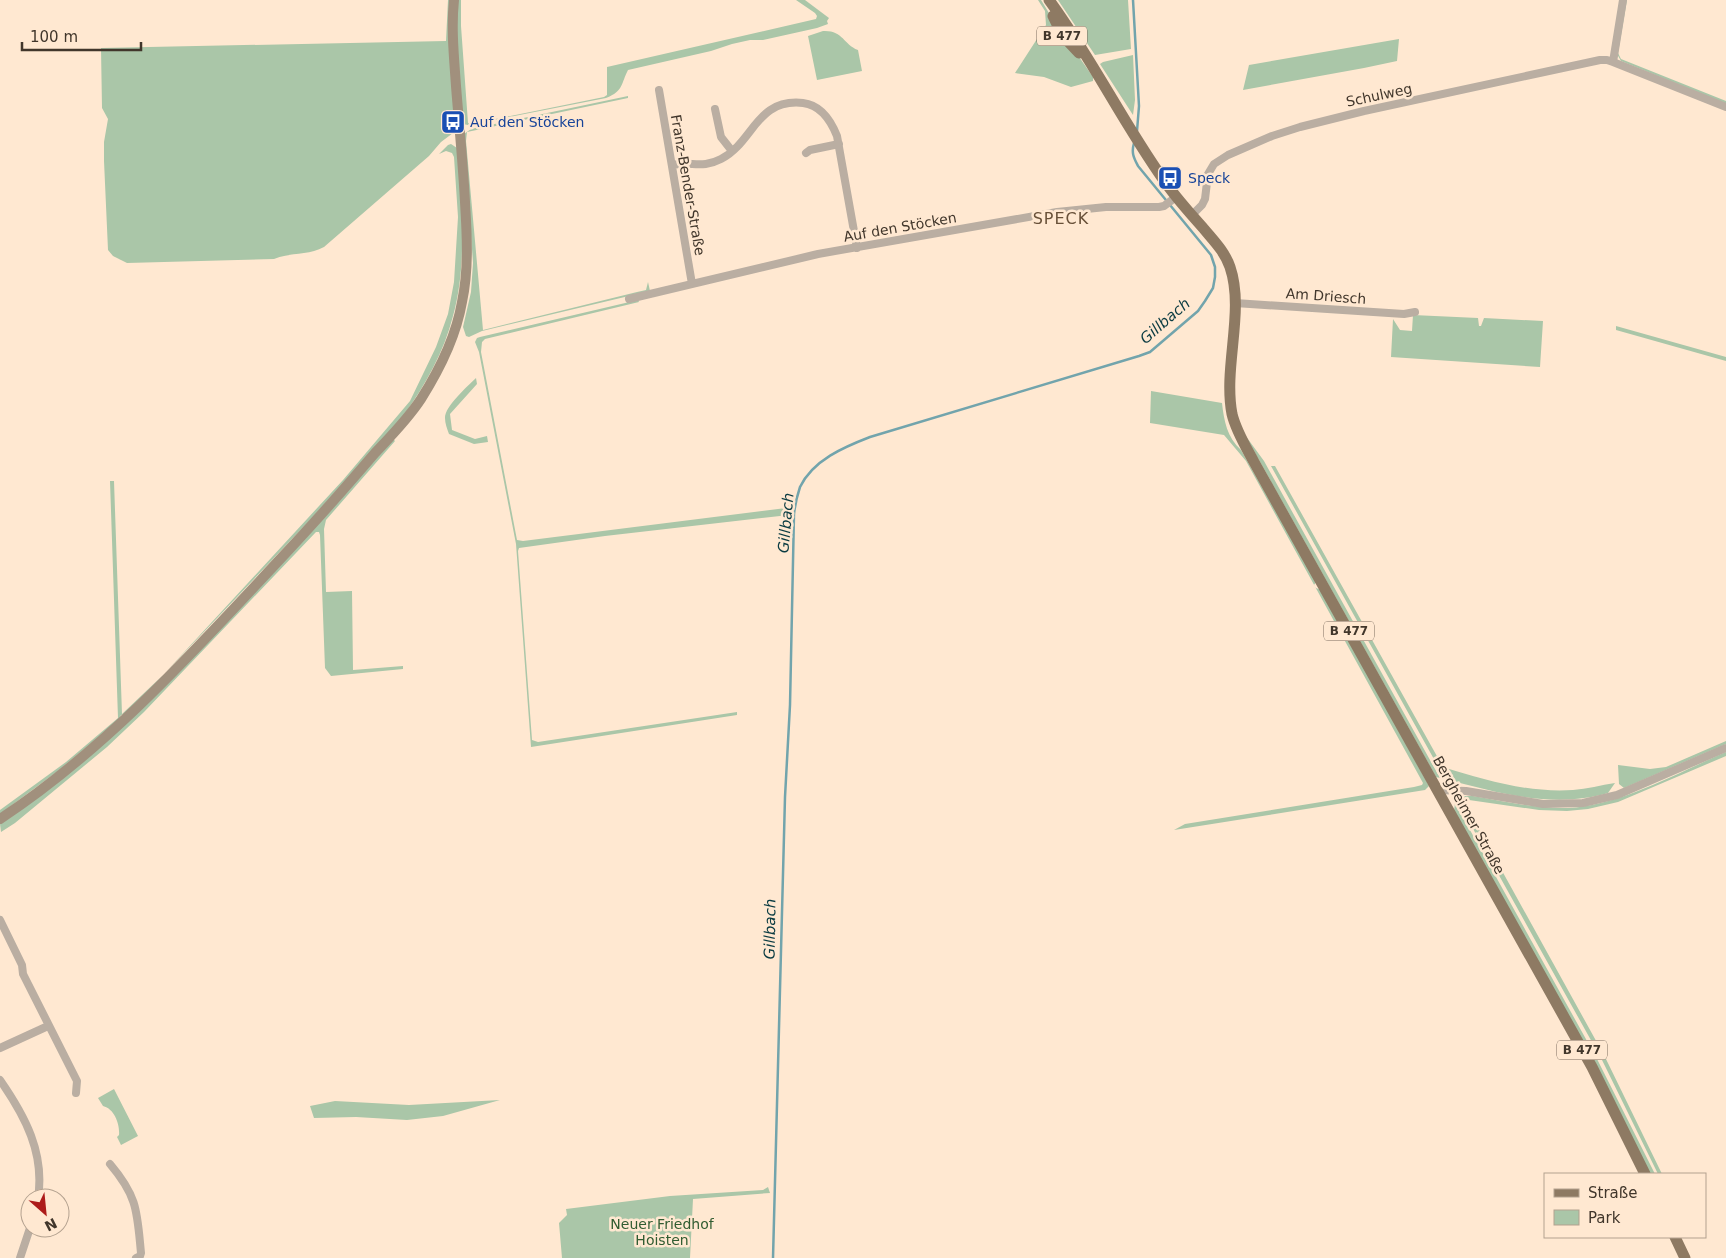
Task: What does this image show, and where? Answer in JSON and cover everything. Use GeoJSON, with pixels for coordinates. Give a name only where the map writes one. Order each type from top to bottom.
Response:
{"type":"FeatureCollection","features":[{"type":"Feature","properties":{"kind":"main road"},"geometry":{"type":"LineString","coordinates":[[0,819],[94,747],[132,714],[169,677],[316,521],[400,425],[419,402],[440,367],[457,325],[465,288],[467,259],[465,199],[453,35],[454,0]]}},
{"type":"Feature","properties":{"kind":"main road","name":"B 477"},"geometry":{"type":"LineString","coordinates":[[1047,0],[1062,36],[1091,65],[1130,130],[1176,197],[1227,259],[1233,280],[1235,303]]}},
{"type":"Feature","properties":{"kind":"main road","name":"Bergheimer Straße"},"geometry":{"type":"LineString","coordinates":[[1235,303],[1231,368],[1232,414],[1237,429],[1592,1067],[1645,1173]]}},
{"type":"Feature","properties":{"kind":"main road"},"geometry":{"type":"LineString","coordinates":[[1675,1238],[1685,1258]]}},
{"type":"Feature","properties":{"kind":"street"},"geometry":{"type":"LineString","coordinates":[[1623,0],[1613,62],[1726,107]]}},
{"type":"Feature","properties":{"kind":"street","name":"Schulweg"},"geometry":{"type":"LineString","coordinates":[[1192,215],[1205,199],[1208,174],[1214,164],[1228,155],[1284,132],[1316,122],[1364,111],[1600,60],[1613,62]]}},
{"type":"Feature","properties":{"kind":"street","name":"Franz-Bender-Straße"},"geometry":{"type":"LineString","coordinates":[[659,90],[692,284]]}},
{"type":"Feature","properties":{"kind":"street"},"geometry":{"type":"LineString","coordinates":[[672,165],[682,162],[699,165],[720,160],[732,151],[761,117],[773,108],[787,103],[804,103],[820,110],[833,126],[839,144],[857,248]]}},
{"type":"Feature","properties":{"kind":"street"},"geometry":{"type":"LineString","coordinates":[[715,109],[721,137],[732,151]]}},
{"type":"Feature","properties":{"kind":"street"},"geometry":{"type":"LineString","coordinates":[[806,153],[810,150],[839,144]]}},
{"type":"Feature","properties":{"kind":"street","name":"Auf den Stöcken"},"geometry":{"type":"LineString","coordinates":[[629,299],[818,254],[1057,212],[1106,207],[1164,206],[1176,197]]}},
{"type":"Feature","properties":{"kind":"street","name":"Am Driesch"},"geometry":{"type":"LineString","coordinates":[[1235,303],[1404,314],[1414,312]]}},
{"type":"Feature","properties":{"kind":"street"},"geometry":{"type":"LineString","coordinates":[[1438,790],[1466,791],[1543,804],[1583,803],[1617,795],[1726,748]]}},
{"type":"Feature","properties":{"kind":"street"},"geometry":{"type":"LineString","coordinates":[[0,920],[22,965],[23,974],[77,1081],[76,1093]]}},
{"type":"Feature","properties":{"kind":"street"},"geometry":{"type":"LineString","coordinates":[[0,1048],[48,1026]]}},
{"type":"Feature","properties":{"kind":"street"},"geometry":{"type":"LineString","coordinates":[[0,1080],[31,1132],[40,1167],[39,1188]]}},
{"type":"Feature","properties":{"kind":"street"},"geometry":{"type":"LineString","coordinates":[[110,1164],[126,1185],[134,1202],[141,1253],[136,1258]]}},
{"type":"Feature","properties":{"kind":"street"},"geometry":{"type":"LineString","coordinates":[[20,1258],[27,1238]]}},
{"type":"Feature","properties":{"kind":"green space"},"geometry":{"type":"Polygon","coordinates":[[[448,0],[451,0],[455,128],[453,133],[324,247],[312,252],[286,255],[274,259],[127,263],[113,256],[108,250],[104,142],[108,119],[102,108],[101,48],[446,41],[448,0]]]}},
{"type":"Feature","properties":{"kind":"green space"},"geometry":{"type":"Polygon","coordinates":[[[457,0],[461,0],[468,123],[604,97],[607,95],[607,67],[816,19],[815,13],[796,0],[805,0],[829,18],[828,24],[817,28],[763,40],[750,40],[732,44],[711,51],[628,70],[619,89],[606,98],[468,125],[463,124],[456,29],[457,0]]]}},
{"type":"Feature","properties":{"kind":"green space"},"geometry":{"type":"Polygon","coordinates":[[[1038,0],[1041,0],[1093,77],[1093,81],[1071,87],[1044,77],[1015,73],[1046,25],[1045,11],[1038,0]]]}},
{"type":"Feature","properties":{"kind":"green space"},"geometry":{"type":"Polygon","coordinates":[[[1058,0],[1128,0],[1131,49],[1095,55],[1058,0]]]}},
{"type":"Feature","properties":{"kind":"green space"},"geometry":{"type":"Polygon","coordinates":[[[1626,0],[1618,53],[1621,59],[1726,101],[1726,104],[1621,61],[1617,54],[1626,0]]]}},
{"type":"Feature","properties":{"kind":"green space"},"geometry":{"type":"Polygon","coordinates":[[[823,31],[830,31],[839,35],[858,50],[862,71],[817,80],[808,36],[823,31]]]}},
{"type":"Feature","properties":{"kind":"green space"},"geometry":{"type":"Polygon","coordinates":[[[1399,39],[1397,61],[1243,90],[1249,65],[1399,39]]]}},
{"type":"Feature","properties":{"kind":"green space"},"geometry":{"type":"Polygon","coordinates":[[[1133,55],[1135,100],[1133,115],[1100,64],[1133,55]]]}},
{"type":"Feature","properties":{"kind":"green space"},"geometry":{"type":"Polygon","coordinates":[[[628,96],[628,98],[467,132],[466,141],[483,330],[646,290],[648,282],[650,291],[482,331],[469,337],[466,336],[463,327],[471,292],[473,263],[464,134],[471,129],[628,96]]]}},
{"type":"Feature","properties":{"kind":"green space"},"geometry":{"type":"Polygon","coordinates":[[[451,144],[457,148],[462,232],[461,275],[458,296],[449,329],[439,355],[426,380],[404,415],[311,519],[163,675],[343,480],[410,401],[436,347],[448,314],[454,282],[458,217],[454,157],[452,153],[446,151],[439,154],[451,144]]]}},
{"type":"Feature","properties":{"kind":"green space"},"geometry":{"type":"Polygon","coordinates":[[[638,300],[639,302],[485,339],[482,342],[481,352],[517,540],[523,541],[786,508],[789,505],[789,515],[519,548],[532,740],[538,742],[737,712],[737,715],[531,747],[516,544],[479,352],[475,342],[480,337],[638,300]]]}},
{"type":"Feature","properties":{"kind":"green space"},"geometry":{"type":"Polygon","coordinates":[[[1413,315],[1478,318],[1479,326],[1481,326],[1484,318],[1543,321],[1540,367],[1391,357],[1393,319],[1400,330],[1412,331],[1413,315]]]}},
{"type":"Feature","properties":{"kind":"green space"},"geometry":{"type":"Polygon","coordinates":[[[1616,326],[1726,357],[1726,361],[1616,330],[1616,326]]]}},
{"type":"Feature","properties":{"kind":"green space"},"geometry":{"type":"Polygon","coordinates":[[[476,378],[477,384],[450,414],[452,430],[475,439],[487,436],[488,442],[474,444],[449,434],[445,418],[452,402],[476,378]]]}},
{"type":"Feature","properties":{"kind":"green space"},"geometry":{"type":"Polygon","coordinates":[[[1151,391],[1222,403],[1225,422],[1232,440],[1241,450],[1316,582],[1314,585],[1246,461],[1224,435],[1150,423],[1151,391]]]}},
{"type":"Feature","properties":{"kind":"green space"},"geometry":{"type":"Polygon","coordinates":[[[1245,435],[1264,461],[1440,778],[1436,777],[1245,435]]]}},
{"type":"Feature","properties":{"kind":"green space"},"geometry":{"type":"Polygon","coordinates":[[[393,439],[395,441],[326,520],[324,529],[326,592],[352,591],[353,670],[403,666],[403,669],[331,676],[325,668],[320,535],[319,532],[316,532],[144,712],[107,747],[15,823],[1,832],[0,824],[104,743],[393,439]]]}},
{"type":"Feature","properties":{"kind":"green space"},"geometry":{"type":"Polygon","coordinates":[[[1271,466],[1275,466],[1443,767],[1491,781],[1540,790],[1584,789],[1615,783],[1608,793],[1588,798],[1547,799],[1506,794],[1445,779],[1271,466]]]}},
{"type":"Feature","properties":{"kind":"green space"},"geometry":{"type":"Polygon","coordinates":[[[110,481],[114,481],[122,714],[163,675],[126,714],[121,715],[119,720],[58,771],[0,814],[0,810],[66,762],[118,718],[110,481]]]}},
{"type":"Feature","properties":{"kind":"green space"},"geometry":{"type":"Polygon","coordinates":[[[1316,588],[1321,590],[1429,786],[1425,790],[1174,830],[1185,824],[1422,785],[1423,783],[1316,588]]]}},
{"type":"Feature","properties":{"kind":"green space"},"geometry":{"type":"Polygon","coordinates":[[[1726,741],[1726,744],[1624,788],[1619,784],[1618,765],[1650,769],[1666,767],[1726,741]]]}},
{"type":"Feature","properties":{"kind":"green space"},"geometry":{"type":"Polygon","coordinates":[[[1726,752],[1726,756],[1618,802],[1588,809],[1567,811],[1539,810],[1469,800],[1464,802],[1605,1057],[1662,1173],[1658,1173],[1602,1060],[1457,800],[1465,796],[1473,796],[1520,804],[1568,808],[1608,801],[1648,787],[1726,752]]]}},
{"type":"Feature","properties":{"kind":"green space"},"geometry":{"type":"Polygon","coordinates":[[[1455,803],[1597,1059],[1654,1173],[1648,1173],[1454,811],[1455,803]]]}},
{"type":"Feature","properties":{"kind":"green space"},"geometry":{"type":"Polygon","coordinates":[[[114,1089],[138,1136],[121,1145],[117,1137],[119,1135],[118,1122],[111,1110],[103,1106],[98,1098],[114,1089]]]}},
{"type":"Feature","properties":{"kind":"green space"},"geometry":{"type":"Polygon","coordinates":[[[500,1100],[443,1116],[407,1120],[356,1117],[314,1118],[310,1106],[335,1101],[409,1105],[500,1100]]]}},
{"type":"Feature","properties":{"kind":"green space","name":"Neuer Friedhof Hoisten"},"geometry":{"type":"Polygon","coordinates":[[[768,1187],[770,1193],[693,1199],[690,1258],[562,1258],[559,1223],[567,1215],[566,1209],[670,1196],[763,1190],[768,1187]]]}},
{"type":"Feature","properties":{"kind":"waterway","name":"Gillbach"},"geometry":{"type":"LineString","coordinates":[[1133,0],[1139,106],[1137,131]]}},
{"type":"Feature","properties":{"kind":"waterway","name":"Gillbach"},"geometry":{"type":"LineString","coordinates":[[773,1258],[794,514],[800,487],[813,469],[821,462],[850,445],[870,437],[1150,352],[1198,311],[1213,288],[1215,267],[1211,255],[1138,166],[1133,153],[1134,143]]}},
{"type":"Feature","properties":{"kind":"place","name":"Auf den Stöcken"},"geometry":{"type":"Point","coordinates":[453,122]}},
{"type":"Feature","properties":{"kind":"place","name":"Speck"},"geometry":{"type":"Point","coordinates":[1170,178]}},
{"type":"Feature","properties":{"kind":"district","name":"SPECK"},"geometry":{"type":"Point","coordinates":[1061,218]}}]}
